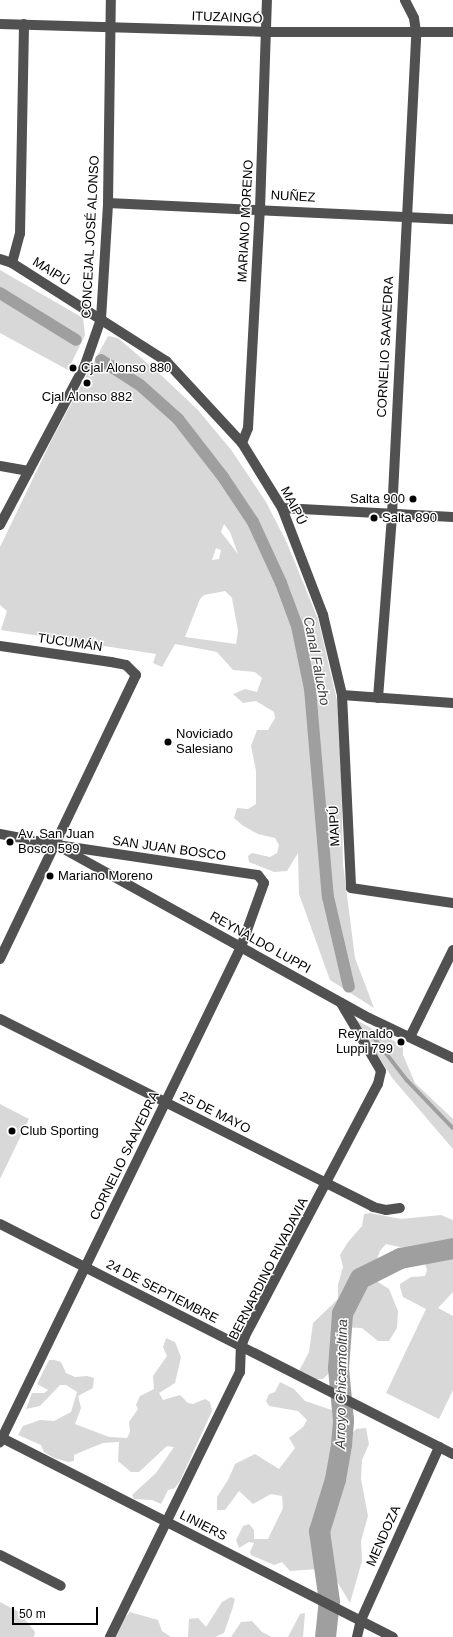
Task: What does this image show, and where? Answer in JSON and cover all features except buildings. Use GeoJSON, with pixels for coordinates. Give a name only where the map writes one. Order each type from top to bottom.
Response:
{"type":"FeatureCollection","features":[{"type":"Feature","properties":{"kind":"street","name":"CONCEJAL JOSÉ ALONSO"},"geometry":{"type":"LineString","coordinates":[[0,525],[85,365],[101,319],[108,203],[111,0]]}},
{"type":"Feature","properties":{"kind":"street","name":"MARIANO MORENO"},"geometry":{"type":"LineString","coordinates":[[242,443],[248,428],[260,208],[267,0]]}},
{"type":"Feature","properties":{"kind":"street","name":"CORNELIO SAAVEDRA"},"geometry":{"type":"LineString","coordinates":[[378,698],[392,514],[405,216],[416,32],[414,18],[405,0]]}},
{"type":"Feature","properties":{"kind":"street","name":"ITUZAINGÓ"},"geometry":{"type":"LineString","coordinates":[[0,24],[267,32],[453,32]]}},
{"type":"Feature","properties":{"kind":"street"},"geometry":{"type":"LineString","coordinates":[[12,263],[20,234],[24,24]]}},
{"type":"Feature","properties":{"kind":"street","name":"NUÑEZ"},"geometry":{"type":"LineString","coordinates":[[108,203],[260,208],[453,219]]}},
{"type":"Feature","properties":{"kind":"street","name":"MAIPÚ"},"geometry":{"type":"LineString","coordinates":[[0,259],[12,263],[166,361],[242,443],[282,508],[323,615],[342,695],[351,888],[453,903]]}},
{"type":"Feature","properties":{"kind":"street"},"geometry":{"type":"LineString","coordinates":[[0,466],[29,471]]}},
{"type":"Feature","properties":{"kind":"street"},"geometry":{"type":"LineString","coordinates":[[282,508],[453,517]]}},
{"type":"Feature","properties":{"kind":"street","name":"TUCUMÁN"},"geometry":{"type":"LineString","coordinates":[[0,646],[111,662],[126,665],[134,671],[135,682],[57,845]]}},
{"type":"Feature","properties":{"kind":"street"},"geometry":{"type":"LineString","coordinates":[[342,695],[453,703]]}},
{"type":"Feature","properties":{"kind":"street","name":"SAN JUAN BOSCO"},"geometry":{"type":"LineString","coordinates":[[0,834],[57,845],[258,875],[263,878]]}},
{"type":"Feature","properties":{"kind":"street"},"geometry":{"type":"LineString","coordinates":[[0,959],[57,845]]}},
{"type":"Feature","properties":{"kind":"street","name":"REYNALDO LUPPI"},"geometry":{"type":"LineString","coordinates":[[57,845],[341,1002],[453,1058]]}},
{"type":"Feature","properties":{"kind":"street","name":"CORNELIO SAAVEDRA"},"geometry":{"type":"LineString","coordinates":[[1,1439],[241,947],[264,888],[263,878]]}},
{"type":"Feature","properties":{"kind":"street"},"geometry":{"type":"LineString","coordinates":[[410,1037],[453,950]]}},
{"type":"Feature","properties":{"kind":"street","name":"BERNARDINO RIVADAVIA"},"geometry":{"type":"LineString","coordinates":[[110,1637],[168,1523],[240,1372],[241,1346],[378,1084],[380,1071],[341,1002]]}},
{"type":"Feature","properties":{"kind":"street","name":"25 DE MAYO"},"geometry":{"type":"LineString","coordinates":[[0,1019],[373,1207],[386,1210],[400,1208]]}},
{"type":"Feature","properties":{"kind":"street","name":"24 DE SEPTIEMBRE"},"geometry":{"type":"LineString","coordinates":[[0,1224],[453,1454]]}},
{"type":"Feature","properties":{"kind":"street","name":"LINIERS"},"geometry":{"type":"LineString","coordinates":[[1,1439],[393,1637]]}},
{"type":"Feature","properties":{"kind":"street","name":"MENDOZA"},"geometry":{"type":"LineString","coordinates":[[357,1637],[361,1620],[439,1447]]}},
{"type":"Feature","properties":{"kind":"street"},"geometry":{"type":"LineString","coordinates":[[0,1555],[61,1586]]}},
{"type":"Feature","properties":{"kind":"shaded area"},"geometry":{"type":"Polygon","coordinates":[[[0,270],[83,318],[85,335],[68,370],[0,333],[0,270]]]}},
{"type":"Feature","properties":{"kind":"shaded area"},"geometry":{"type":"Polygon","coordinates":[[[108,336],[118,338],[161,375],[198,410],[232,451],[266,502],[287,543],[318,619],[340,713],[343,864],[355,958],[374,1008],[330,980],[299,894],[298,853],[287,871],[274,872],[249,862],[248,856],[252,853],[270,857],[277,853],[279,845],[275,838],[258,834],[242,825],[234,818],[237,808],[248,809],[256,804],[256,771],[251,746],[257,730],[268,730],[275,718],[274,712],[256,701],[243,703],[233,694],[245,689],[257,692],[262,678],[255,672],[233,670],[217,652],[175,644],[162,667],[153,663],[156,654],[1,630],[7,611],[0,605],[0,547],[51,441],[108,336]],[[224,524],[221,532],[238,554],[230,532],[224,524]],[[216,548],[212,560],[219,559],[221,550],[216,548]],[[225,591],[204,595],[200,599],[185,637],[236,644],[238,631],[232,598],[225,591]]]}},
{"type":"Feature","properties":{"kind":"shaded area"},"geometry":{"type":"Polygon","coordinates":[[[353,1018],[403,1046],[403,1055],[415,1083],[453,1119],[453,1149],[393,1079],[353,1018]]]}},
{"type":"Feature","properties":{"kind":"shaded area","name":"Club Sporting"},"geometry":{"type":"Polygon","coordinates":[[[0,1104],[29,1119],[0,1179],[0,1104]]]}},
{"type":"Feature","properties":{"kind":"shaded area"},"geometry":{"type":"Polygon","coordinates":[[[370,1213],[401,1219],[441,1215],[453,1220],[453,1292],[438,1308],[453,1316],[453,1390],[439,1419],[386,1393],[426,1309],[403,1297],[400,1287],[400,1284],[411,1277],[425,1276],[427,1270],[424,1261],[409,1249],[386,1244],[380,1251],[370,1277],[389,1289],[398,1311],[397,1328],[389,1341],[378,1341],[362,1328],[338,1327],[333,1335],[328,1374],[323,1379],[313,1379],[299,1371],[309,1352],[313,1323],[338,1299],[338,1285],[343,1267],[340,1255],[348,1242],[362,1226],[364,1214],[370,1213]]]}},
{"type":"Feature","properties":{"kind":"shaded area"},"geometry":{"type":"Polygon","coordinates":[[[166,1338],[175,1342],[181,1357],[175,1383],[159,1393],[163,1400],[180,1395],[188,1403],[193,1404],[205,1399],[210,1402],[212,1411],[180,1481],[175,1488],[168,1490],[161,1504],[152,1500],[134,1499],[132,1495],[156,1473],[174,1447],[167,1446],[139,1472],[131,1472],[118,1461],[119,1442],[103,1443],[74,1455],[74,1461],[68,1462],[54,1458],[44,1452],[41,1445],[18,1435],[23,1426],[40,1420],[54,1421],[71,1412],[77,1392],[66,1385],[60,1385],[40,1406],[26,1409],[32,1393],[44,1393],[48,1390],[37,1384],[49,1360],[54,1360],[61,1362],[66,1373],[75,1377],[87,1376],[94,1378],[93,1388],[78,1396],[81,1408],[75,1424],[109,1437],[127,1438],[130,1432],[129,1422],[138,1409],[136,1405],[140,1396],[154,1389],[153,1376],[167,1356],[163,1347],[166,1338]]]}},
{"type":"Feature","properties":{"kind":"shaded area"},"geometry":{"type":"Polygon","coordinates":[[[280,1382],[294,1389],[305,1401],[332,1410],[335,1427],[351,1435],[356,1429],[366,1428],[369,1444],[362,1460],[361,1479],[368,1516],[361,1541],[362,1561],[350,1603],[333,1575],[318,1569],[290,1571],[282,1562],[274,1565],[251,1555],[250,1552],[254,1543],[249,1542],[239,1548],[236,1540],[243,1526],[249,1524],[254,1530],[254,1539],[268,1539],[283,1508],[282,1496],[271,1494],[253,1504],[239,1491],[225,1510],[217,1510],[217,1497],[228,1480],[235,1464],[255,1454],[279,1469],[295,1448],[289,1438],[303,1427],[307,1420],[298,1411],[269,1406],[266,1401],[269,1394],[275,1392],[280,1382]]]}},
{"type":"Feature","properties":{"kind":"shaded area"},"geometry":{"type":"Polygon","coordinates":[[[231,1597],[235,1599],[224,1633],[215,1637],[188,1637],[189,1619],[198,1618],[206,1627],[222,1602],[231,1597]]]}},
{"type":"Feature","properties":{"kind":"shaded area"},"geometry":{"type":"Polygon","coordinates":[[[0,1602],[19,1612],[35,1632],[34,1637],[0,1637],[0,1602]]]}},
{"type":"Feature","properties":{"kind":"shaded area"},"geometry":{"type":"Polygon","coordinates":[[[130,1612],[158,1620],[162,1631],[171,1637],[115,1637],[119,1624],[130,1612]]]}},
{"type":"Feature","properties":{"kind":"shaded area"},"geometry":{"type":"Polygon","coordinates":[[[305,1613],[303,1637],[288,1637],[300,1614],[305,1613]]]}},
{"type":"Feature","properties":{"kind":"shaded area"},"geometry":{"type":"Polygon","coordinates":[[[252,1621],[262,1632],[272,1637],[231,1637],[241,1622],[252,1621]]]}},
{"type":"Feature","properties":{"kind":"waterway","name":"Canal Falucho"},"geometry":{"type":"LineString","coordinates":[[0,293],[76,340]]}},
{"type":"Feature","properties":{"kind":"waterway","name":"Canal Falucho"},"geometry":{"type":"LineString","coordinates":[[101,360],[140,385],[178,419],[223,477],[253,522],[281,583],[297,626],[310,689],[328,897],[349,987]]}},
{"type":"Feature","properties":{"kind":"waterway","name":"Canal Falucho"},"geometry":{"type":"LineString","coordinates":[[373,1036],[407,1080],[453,1128]]}},
{"type":"Feature","properties":{"kind":"waterway","name":"Arroyo Chicamtoltina"},"geometry":{"type":"LineString","coordinates":[[325,1637],[329,1601],[319,1531],[335,1479],[341,1444],[343,1420],[338,1368],[342,1313],[360,1278],[400,1258],[453,1248]]}},
{"type":"Feature","properties":{"kind":"place","name":"Cjal Alonso 880"},"geometry":{"type":"Point","coordinates":[73,368]}},
{"type":"Feature","properties":{"kind":"place","name":"Cjal Alonso 882"},"geometry":{"type":"Point","coordinates":[87,383]}},
{"type":"Feature","properties":{"kind":"place","name":"Salta 900"},"geometry":{"type":"Point","coordinates":[413,499]}},
{"type":"Feature","properties":{"kind":"place","name":"Salta 890"},"geometry":{"type":"Point","coordinates":[374,518]}},
{"type":"Feature","properties":{"kind":"place","name":"Noviciado Salesiano"},"geometry":{"type":"Point","coordinates":[168,742]}},
{"type":"Feature","properties":{"kind":"place","name":"Av. San Juan Bosco 599"},"geometry":{"type":"Point","coordinates":[10,842]}},
{"type":"Feature","properties":{"kind":"place","name":"Mariano Moreno"},"geometry":{"type":"Point","coordinates":[50,876]}},
{"type":"Feature","properties":{"kind":"place","name":"Reynaldo Luppi 799"},"geometry":{"type":"Point","coordinates":[401,1042]}},
{"type":"Feature","properties":{"kind":"place","name":"Club Sporting"},"geometry":{"type":"Point","coordinates":[12,1131]}}]}
